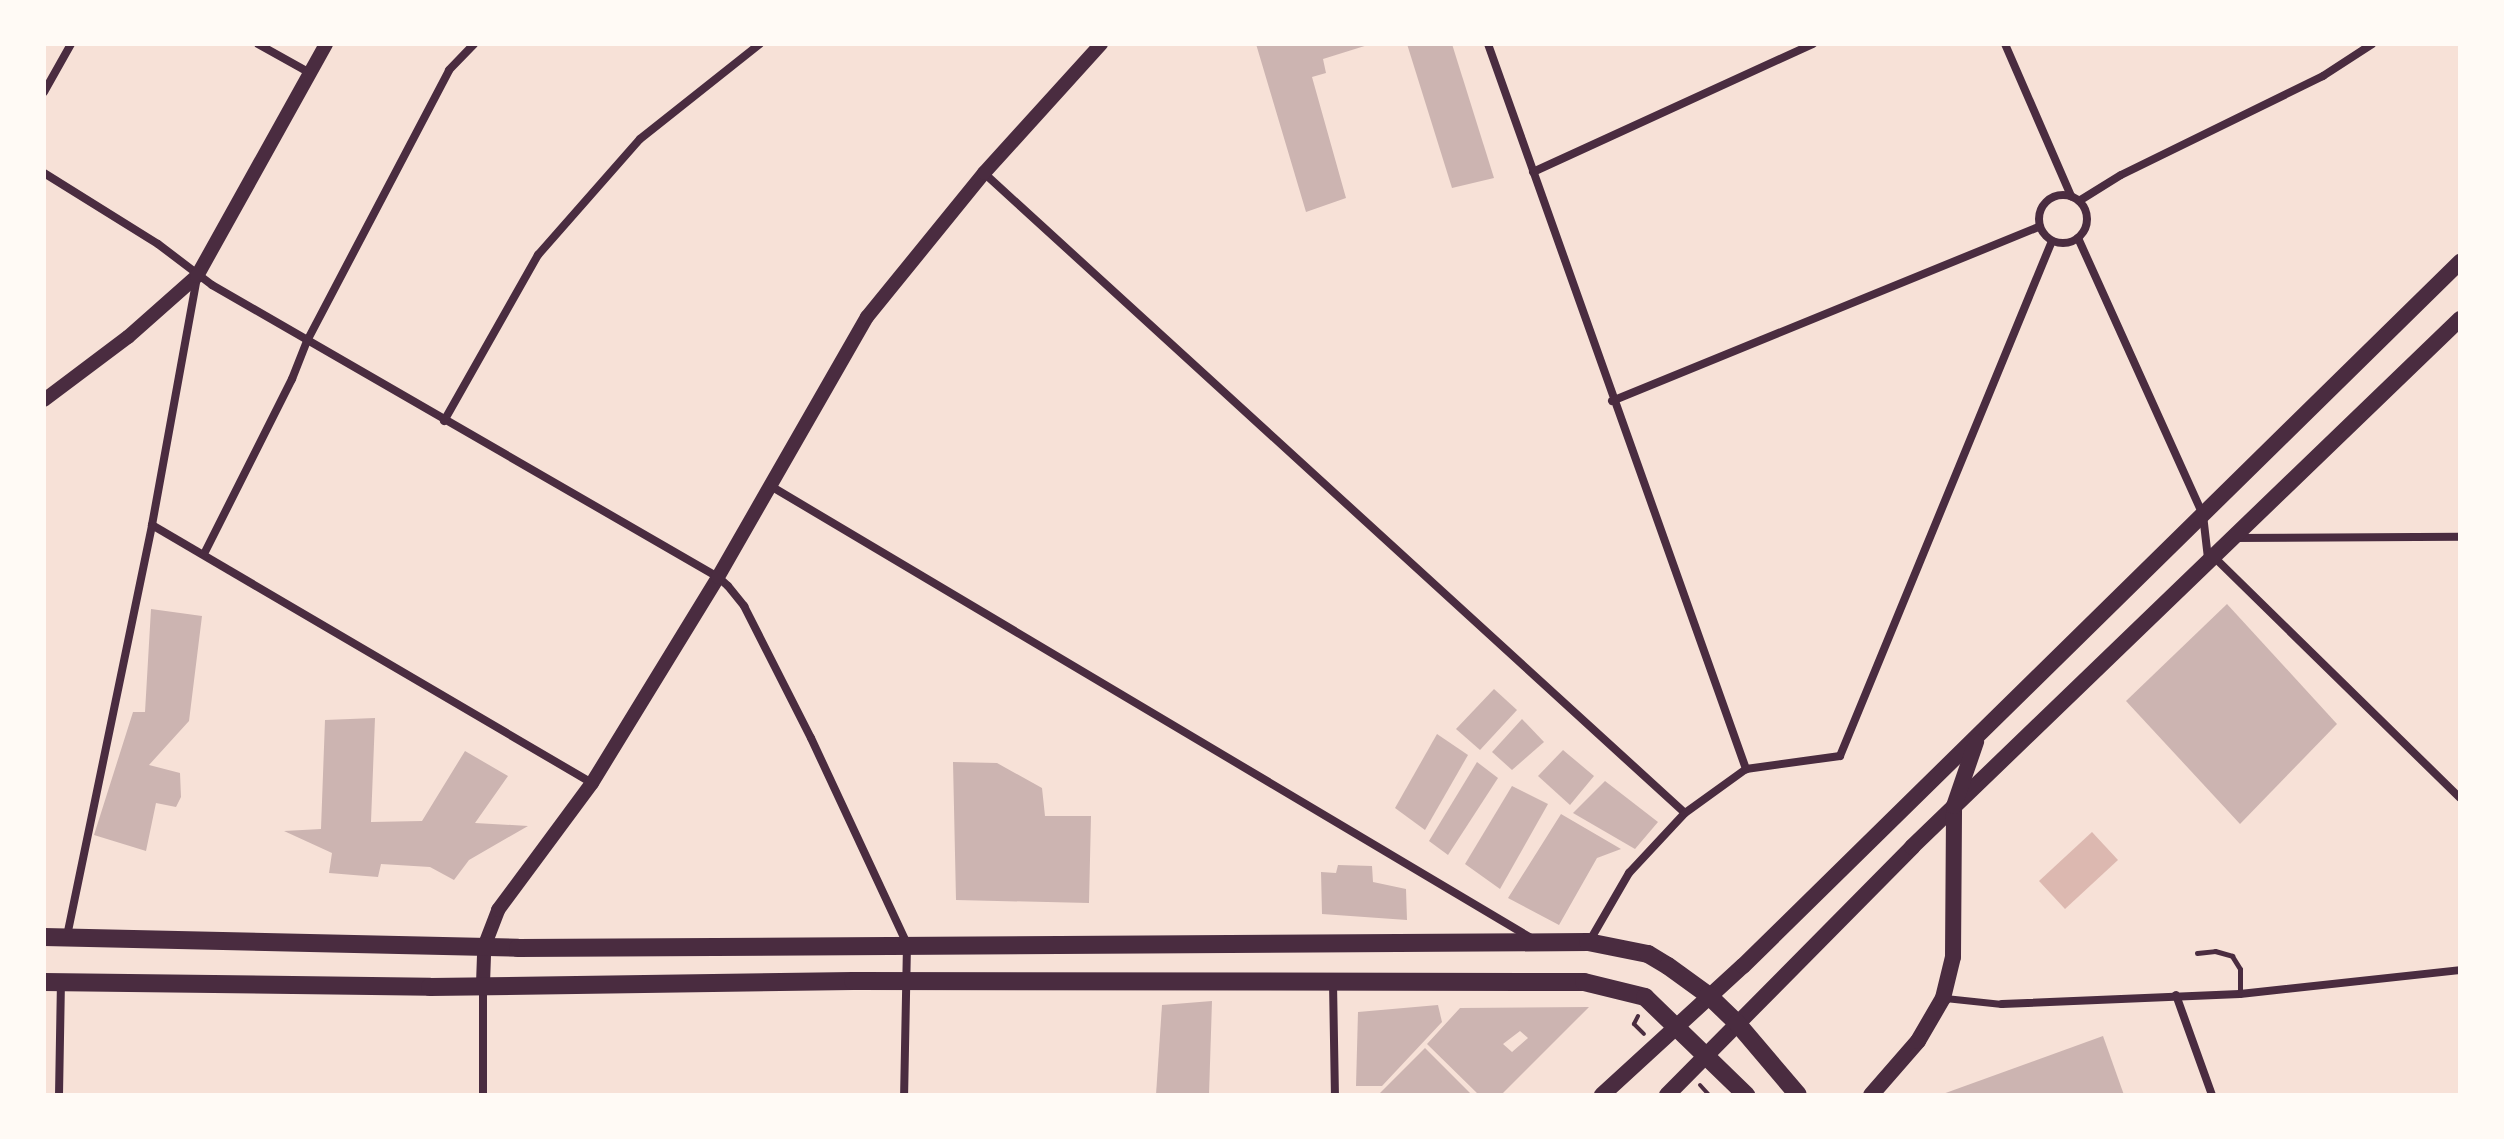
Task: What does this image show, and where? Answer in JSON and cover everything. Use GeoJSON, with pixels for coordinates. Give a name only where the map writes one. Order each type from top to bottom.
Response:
{"type":"FeatureCollection","features":[{"type":"Feature","properties":{"kind":"main road"},"geometry":{"type":"LineString","coordinates":[[1602,1095],[1743,966],[2460,262]]}},
{"type":"Feature","properties":{"kind":"main road"},"geometry":{"type":"LineString","coordinates":[[1667,1095],[1954,806],[2460,319]]}},
{"type":"Feature","properties":{"kind":"main road"},"geometry":{"type":"LineString","coordinates":[[1871,1095],[1918,1041],[1943,998],[1953,957],[1954,806],[1978,737]]}},
{"type":"Feature","properties":{"kind":"main road"},"geometry":{"type":"LineString","coordinates":[[44,937],[484,947],[1588,942],[1648,954],[1708,995],[1737,1023],[1798,1095]]}},
{"type":"Feature","properties":{"kind":"main road"},"geometry":{"type":"LineString","coordinates":[[52,983],[1584,982],[1645,997],[1746,1095]]}},
{"type":"Feature","properties":{"kind":"street"},"geometry":{"type":"LineString","coordinates":[[44,92],[71,44]]}},
{"type":"Feature","properties":{"kind":"street"},"geometry":{"type":"LineString","coordinates":[[258,44],[308,72]]}},
{"type":"Feature","properties":{"kind":"street"},"geometry":{"type":"LineString","coordinates":[[67,936],[152,525],[197,276],[326,44]]}},
{"type":"Feature","properties":{"kind":"street"},"geometry":{"type":"LineString","coordinates":[[204,554],[292,379],[307,341],[449,70],[474,44]]}},
{"type":"Feature","properties":{"kind":"street"},"geometry":{"type":"LineString","coordinates":[[444,421],[538,255],[640,139],[760,44]]}},
{"type":"Feature","properties":{"kind":"street"},"geometry":{"type":"LineString","coordinates":[[483,1095],[484,947],[498,910],[592,783],[718,577],[867,317],[984,173],[1101,44]]}},
{"type":"Feature","properties":{"kind":"street"},"geometry":{"type":"LineString","coordinates":[[1488,44],[1612,401],[1746,769]]}},
{"type":"Feature","properties":{"kind":"street"},"geometry":{"type":"LineString","coordinates":[[1533,172],[1813,44]]}},
{"type":"Feature","properties":{"kind":"street"},"geometry":{"type":"LineString","coordinates":[[2005,44],[2071,196]]}},
{"type":"Feature","properties":{"kind":"street"},"geometry":{"type":"LineString","coordinates":[[2079,201],[2121,175],[2323,76],[2372,44]]}},
{"type":"Feature","properties":{"kind":"street"},"geometry":{"type":"LineString","coordinates":[[44,173],[158,244],[197,276],[718,577],[744,606],[811,738],[907,944],[904,1095]]}},
{"type":"Feature","properties":{"kind":"street"},"geometry":{"type":"LineString","coordinates":[[984,173],[1685,813]]}},
{"type":"Feature","properties":{"kind":"street"},"geometry":{"type":"LineString","coordinates":[[2059,195],[2071,196],[2079,201],[2087,220],[2078,238],[2065,243],[2052,241],[2040,226],[2044,203],[2059,195]]}},
{"type":"Feature","properties":{"kind":"street"},"geometry":{"type":"LineString","coordinates":[[1612,401],[2040,226]]}},
{"type":"Feature","properties":{"kind":"street"},"geometry":{"type":"LineString","coordinates":[[2078,238],[2203,515],[2212,560],[2460,798]]}},
{"type":"Feature","properties":{"kind":"street"},"geometry":{"type":"LineString","coordinates":[[1588,942],[1629,873],[1685,813],[1746,769],[1840,756],[2052,241]]}},
{"type":"Feature","properties":{"kind":"street"},"geometry":{"type":"LineString","coordinates":[[44,400],[128,337],[197,276]]}},
{"type":"Feature","properties":{"kind":"street"},"geometry":{"type":"LineString","coordinates":[[769,485],[1539,943]]}},
{"type":"Feature","properties":{"kind":"street"},"geometry":{"type":"LineString","coordinates":[[152,525],[592,783]]}},
{"type":"Feature","properties":{"kind":"street"},"geometry":{"type":"LineString","coordinates":[[2233,538],[2460,537]]}},
{"type":"Feature","properties":{"kind":"street"},"geometry":{"type":"LineString","coordinates":[[1943,998],[2002,1004],[2240,994],[2460,970]]}},
{"type":"Feature","properties":{"kind":"street"},"geometry":{"type":"LineString","coordinates":[[1333,982],[1335,1095]]}},
{"type":"Feature","properties":{"kind":"street"},"geometry":{"type":"LineString","coordinates":[[52,983],[59,1095]]}},
{"type":"Feature","properties":{"kind":"street"},"geometry":{"type":"LineString","coordinates":[[2176,995],[2212,1095]]}},
{"type":"Feature","properties":{"kind":"lane"},"geometry":{"type":"LineString","coordinates":[[2197,953],[2215,951],[2232,956],[2240,969],[2240,994]]}},
{"type":"Feature","properties":{"kind":"shaded area"},"geometry":{"type":"Polygon","coordinates":[[[2092,832],[2118,860],[2065,909],[2039,881],[2092,832]]]}},
{"type":"Feature","properties":{"kind":"building"},"geometry":{"type":"Polygon","coordinates":[[[1256,44],[1371,44],[1323,59],[1326,73],[1312,77],[1346,198],[1306,212],[1256,44]]]}},
{"type":"Feature","properties":{"kind":"building"},"geometry":{"type":"Polygon","coordinates":[[[1407,44],[1452,44],[1494,178],[1452,188],[1407,44]]]}},
{"type":"Feature","properties":{"kind":"building"},"geometry":{"type":"Polygon","coordinates":[[[2227,604],[2337,724],[2240,824],[2126,701],[2227,604]]]}},
{"type":"Feature","properties":{"kind":"building"},"geometry":{"type":"Polygon","coordinates":[[[151,609],[202,616],[189,721],[149,765],[180,773],[181,797],[176,807],[156,803],[146,851],[94,835],[133,712],[145,712],[151,609]]]}},
{"type":"Feature","properties":{"kind":"building"},"geometry":{"type":"Polygon","coordinates":[[[1494,689],[1517,710],[1480,750],[1456,729],[1494,689]]]}},
{"type":"Feature","properties":{"kind":"building"},"geometry":{"type":"Polygon","coordinates":[[[375,718],[371,822],[422,821],[465,751],[508,776],[475,823],[528,826],[469,860],[454,880],[430,867],[381,864],[378,877],[329,873],[332,853],[284,831],[321,829],[325,720],[375,718]]]}},
{"type":"Feature","properties":{"kind":"building"},"geometry":{"type":"Polygon","coordinates":[[[1522,719],[1544,742],[1512,770],[1492,752],[1522,719]]]}},
{"type":"Feature","properties":{"kind":"building"},"geometry":{"type":"Polygon","coordinates":[[[1437,734],[1468,755],[1425,830],[1395,808],[1437,734]]]}},
{"type":"Feature","properties":{"kind":"building"},"geometry":{"type":"Polygon","coordinates":[[[1563,750],[1594,776],[1570,805],[1538,776],[1563,750]]]}},
{"type":"Feature","properties":{"kind":"building"},"geometry":{"type":"Polygon","coordinates":[[[953,762],[997,763],[1042,788],[1045,816],[1091,816],[1089,903],[956,900],[953,762]]]}},
{"type":"Feature","properties":{"kind":"building"},"geometry":{"type":"Polygon","coordinates":[[[1477,762],[1498,778],[1448,855],[1429,841],[1477,762]]]}},
{"type":"Feature","properties":{"kind":"building"},"geometry":{"type":"Polygon","coordinates":[[[1605,781],[1658,822],[1635,849],[1573,813],[1605,781]]]}},
{"type":"Feature","properties":{"kind":"building"},"geometry":{"type":"Polygon","coordinates":[[[1512,786],[1548,804],[1500,889],[1465,864],[1512,786]]]}},
{"type":"Feature","properties":{"kind":"building"},"geometry":{"type":"Polygon","coordinates":[[[1561,814],[1621,849],[1597,858],[1559,925],[1508,898],[1561,814]]]}},
{"type":"Feature","properties":{"kind":"building"},"geometry":{"type":"Polygon","coordinates":[[[1338,865],[1372,866],[1373,882],[1406,889],[1407,920],[1322,914],[1321,872],[1336,873],[1338,865]]]}},
{"type":"Feature","properties":{"kind":"building"},"geometry":{"type":"Polygon","coordinates":[[[1212,1001],[1209,1095],[1156,1095],[1162,1005],[1212,1001]]]}},
{"type":"Feature","properties":{"kind":"building"},"geometry":{"type":"Polygon","coordinates":[[[1438,1005],[1442,1022],[1382,1086],[1356,1086],[1358,1012],[1438,1005]]]}},
{"type":"Feature","properties":{"kind":"building"},"geometry":{"type":"Polygon","coordinates":[[[1589,1007],[1501,1095],[1479,1095],[1427,1044],[1460,1008],[1589,1007]],[[1520,1031],[1503,1044],[1512,1052],[1528,1038],[1520,1031]]]}},
{"type":"Feature","properties":{"kind":"building"},"geometry":{"type":"Polygon","coordinates":[[[2103,1036],[2124,1095],[1940,1095],[2103,1036]]]}},
{"type":"Feature","properties":{"kind":"building"},"geometry":{"type":"Polygon","coordinates":[[[1425,1048],[1472,1095],[1378,1095],[1425,1048]]]}}]}
